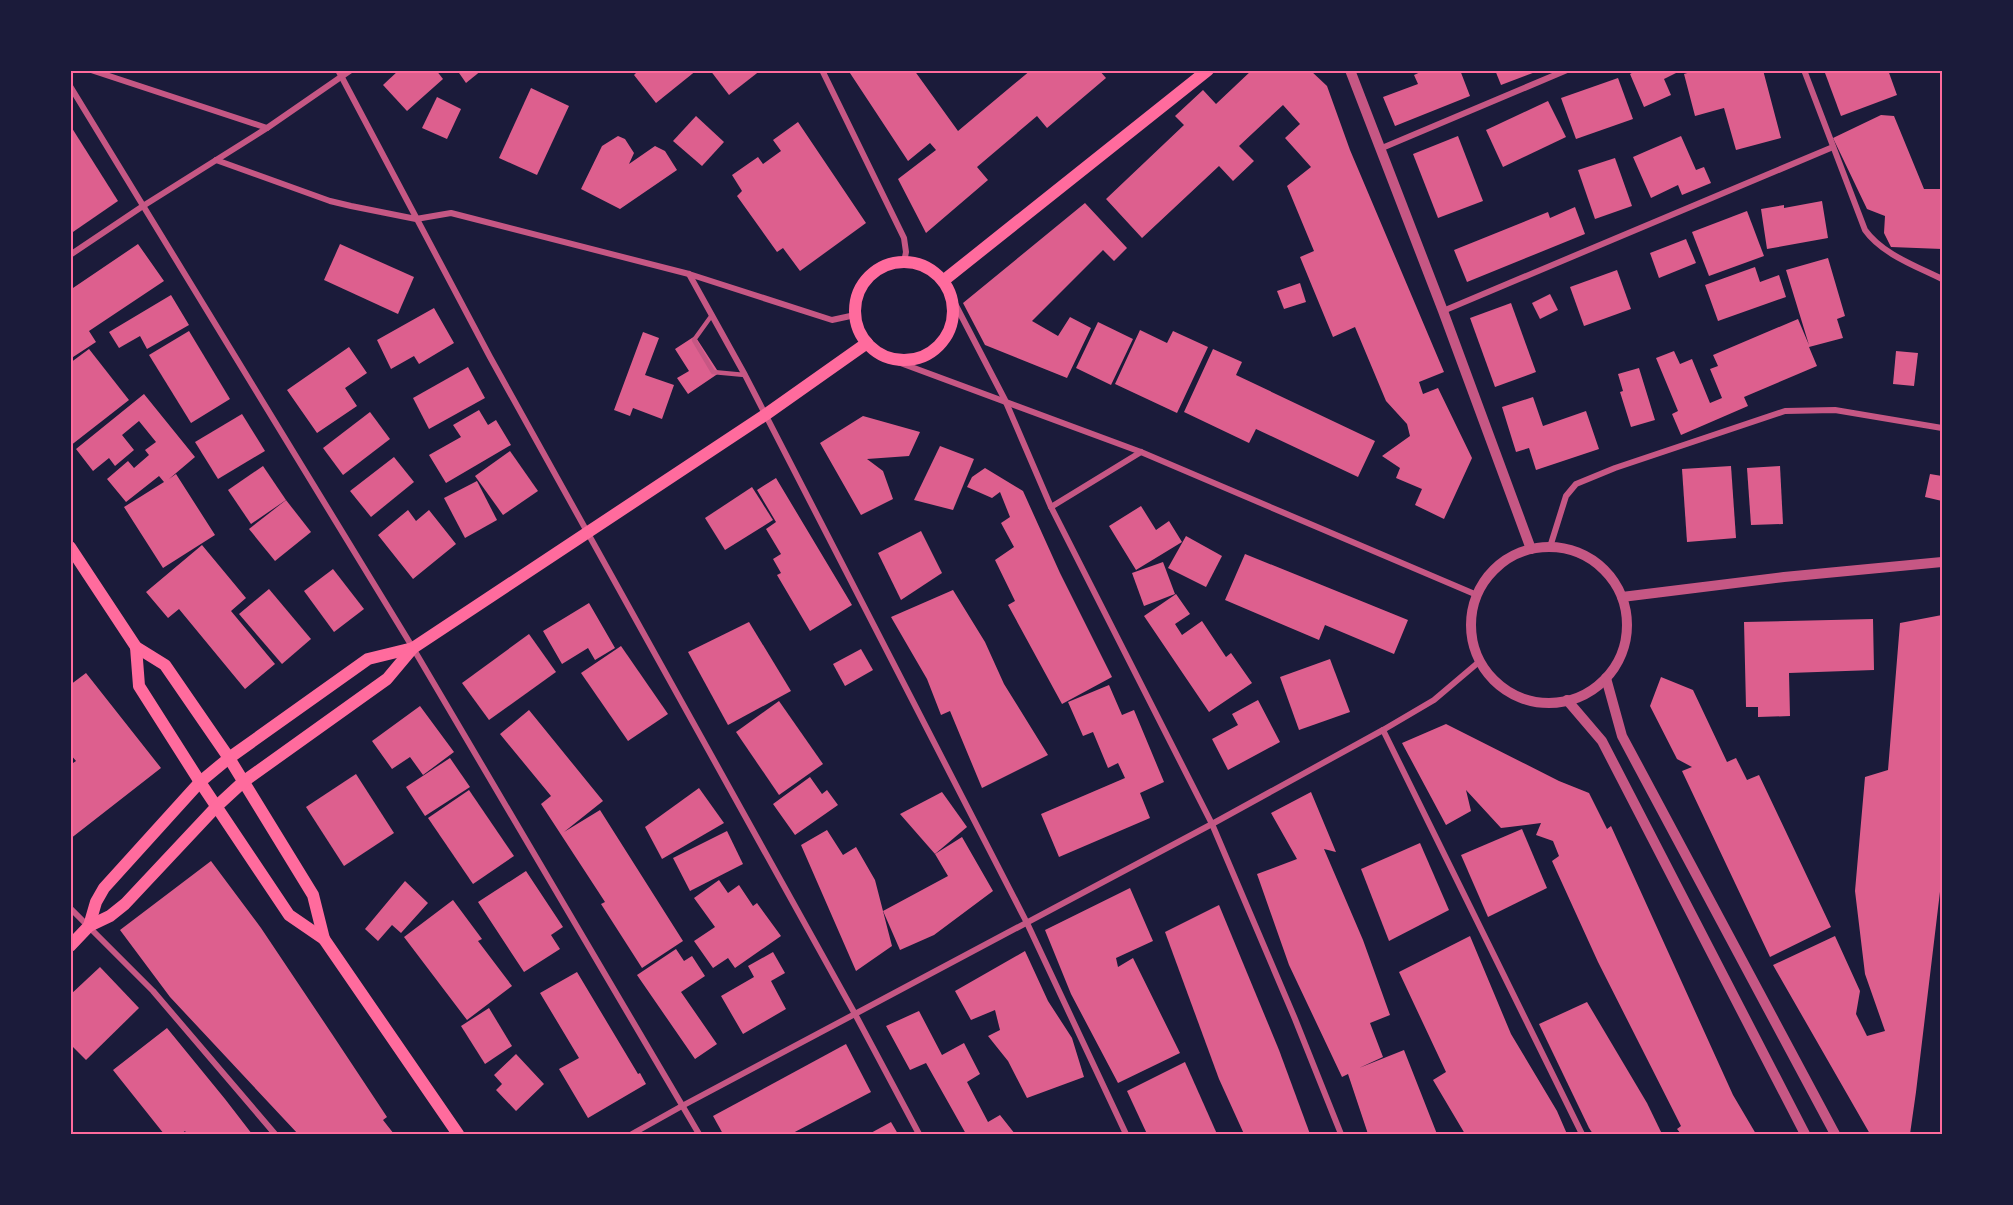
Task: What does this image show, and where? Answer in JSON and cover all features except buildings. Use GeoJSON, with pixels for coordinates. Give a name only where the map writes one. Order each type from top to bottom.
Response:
{"type":"FeatureCollection","features":[{"type":"Feature","properties":{"kind":"main road"},"geometry":{"type":"LineString","coordinates":[[943,281],[1208,70]]}},
{"type":"Feature","properties":{"kind":"main road"},"geometry":{"type":"LineString","coordinates":[[904,262],[922,266],[937,274],[943,281],[951,296],[954,313],[950,330],[940,345],[925,356],[906,360],[887,358],[867,343],[860,333],[855,315],[858,296],[867,279],[881,268],[904,262]]}},
{"type":"Feature","properties":{"kind":"main road"},"geometry":{"type":"LineString","coordinates":[[70,946],[89,926],[110,916],[125,904],[217,806],[243,782],[387,679],[413,648],[765,415],[867,343]]}},
{"type":"Feature","properties":{"kind":"main road"},"geometry":{"type":"LineString","coordinates":[[70,547],[136,647],[165,665],[229,758],[314,895],[324,939]]}},
{"type":"Feature","properties":{"kind":"main road"},"geometry":{"type":"LineString","coordinates":[[136,647],[139,686],[200,782],[289,915],[324,939],[458,1134]]}},
{"type":"Feature","properties":{"kind":"main road"},"geometry":{"type":"LineString","coordinates":[[89,926],[96,902],[104,888],[200,782],[229,758],[368,659],[413,648]]}},
{"type":"Feature","properties":{"kind":"street"},"geometry":{"type":"LineString","coordinates":[[91,70],[267,128]]}},
{"type":"Feature","properties":{"kind":"street"},"geometry":{"type":"LineString","coordinates":[[70,255],[267,128],[340,74],[351,70]]}},
{"type":"Feature","properties":{"kind":"street"},"geometry":{"type":"LineString","coordinates":[[822,70],[904,238],[906,252],[904,262]]}},
{"type":"Feature","properties":{"kind":"street"},"geometry":{"type":"LineString","coordinates":[[1350,70],[1382,148],[1531,549]]}},
{"type":"Feature","properties":{"kind":"street"},"geometry":{"type":"LineString","coordinates":[[1382,148],[1567,70]]}},
{"type":"Feature","properties":{"kind":"street"},"geometry":{"type":"LineString","coordinates":[[1804,70],[1860,219],[1872,239],[1942,279]]}},
{"type":"Feature","properties":{"kind":"street"},"geometry":{"type":"LineString","coordinates":[[340,74],[587,533],[920,1134]]}},
{"type":"Feature","properties":{"kind":"street"},"geometry":{"type":"LineString","coordinates":[[70,86],[413,648],[699,1134]]}},
{"type":"Feature","properties":{"kind":"street"},"geometry":{"type":"LineString","coordinates":[[1443,311],[1833,147]]}},
{"type":"Feature","properties":{"kind":"street"},"geometry":{"type":"LineString","coordinates":[[216,160],[330,201],[416,219],[451,213],[689,274],[832,320],[855,315]]}},
{"type":"Feature","properties":{"kind":"street"},"geometry":{"type":"LineString","coordinates":[[689,274],[745,375],[1027,922],[1125,1134]]}},
{"type":"Feature","properties":{"kind":"street"},"geometry":{"type":"LineString","coordinates":[[951,296],[1005,400],[1051,507],[1212,824],[1341,1134]]}},
{"type":"Feature","properties":{"kind":"street"},"geometry":{"type":"LineString","coordinates":[[887,358],[1141,452],[1477,595]]}},
{"type":"Feature","properties":{"kind":"street"},"geometry":{"type":"LineString","coordinates":[[1550,547],[1566,496],[1576,484],[1615,468],[1785,411],[1835,410],[1942,428]]}},
{"type":"Feature","properties":{"kind":"street"},"geometry":{"type":"LineString","coordinates":[[1051,507],[1141,452]]}},
{"type":"Feature","properties":{"kind":"street"},"geometry":{"type":"LineString","coordinates":[[1550,547],[1578,552],[1594,561],[1614,581],[1622,597],[1627,626],[1625,644],[1606,678],[1588,692],[1567,700],[1536,702],[1517,696],[1500,685],[1480,662],[1472,633],[1472,614],[1477,595],[1488,577],[1503,562],[1531,549],[1550,547]]}},
{"type":"Feature","properties":{"kind":"street"},"geometry":{"type":"LineString","coordinates":[[1622,597],[1784,577],[1942,562]]}},
{"type":"Feature","properties":{"kind":"street"},"geometry":{"type":"LineString","coordinates":[[632,1134],[1383,730],[1434,700],[1480,662]]}},
{"type":"Feature","properties":{"kind":"street"},"geometry":{"type":"LineString","coordinates":[[1606,678],[1622,736],[1835,1134]]}},
{"type":"Feature","properties":{"kind":"street"},"geometry":{"type":"LineString","coordinates":[[1567,700],[1602,741],[1805,1134]]}},
{"type":"Feature","properties":{"kind":"street"},"geometry":{"type":"LineString","coordinates":[[1383,730],[1582,1134]]}},
{"type":"Feature","properties":{"kind":"street"},"geometry":{"type":"LineString","coordinates":[[70,908],[153,991],[275,1134]]}},
{"type":"Feature","properties":{"kind":"lane"},"geometry":{"type":"LineString","coordinates":[[712,315],[694,340],[713,372],[745,375]]}}]}
